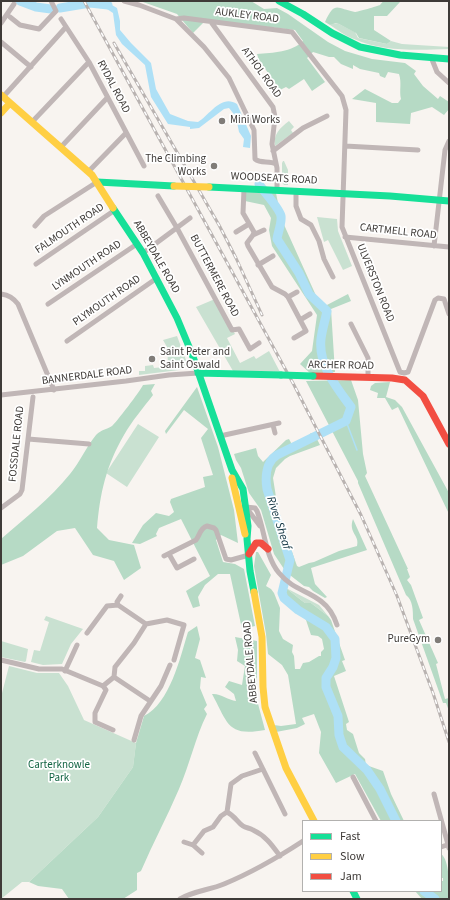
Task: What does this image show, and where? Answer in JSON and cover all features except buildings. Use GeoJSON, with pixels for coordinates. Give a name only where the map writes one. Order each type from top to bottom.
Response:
{"type":"FeatureCollection","features":[{"type":"Feature","properties":{"kind":"main road"},"geometry":{"type":"LineString","coordinates":[[279,1],[303,14],[332,33],[360,47],[400,55],[431,56],[449,59]]}},
{"type":"Feature","properties":{"kind":"main road"},"geometry":{"type":"LineString","coordinates":[[431,56],[449,54]]}},
{"type":"Feature","properties":{"kind":"main road","name":"ABBEYDALE ROAD"},"geometry":{"type":"LineString","coordinates":[[2,97],[89,171],[137,244],[157,278],[177,318],[220,436],[232,474],[247,539]]}},
{"type":"Feature","properties":{"kind":"main road"},"geometry":{"type":"LineString","coordinates":[[1,114],[10,103]]}},
{"type":"Feature","properties":{"kind":"main road","name":"WOODSEATS ROAD"},"geometry":{"type":"LineString","coordinates":[[97,182],[344,193],[449,201]]}},
{"type":"Feature","properties":{"kind":"main road","name":"ARCHER ROAD"},"geometry":{"type":"LineString","coordinates":[[198,373],[398,378],[410,383],[423,396],[449,444]]}},
{"type":"Feature","properties":{"kind":"main road","name":"ABBEYDALE ROAD"},"geometry":{"type":"LineString","coordinates":[[232,474],[243,489],[246,507],[248,526],[248,555],[262,637],[265,708],[272,733],[286,768],[314,820]]}},
{"type":"Feature","properties":{"kind":"main road","name":"ABBEYDALE ROAD"},"geometry":{"type":"LineString","coordinates":[[232,474],[231,487],[237,517],[242,522]]}},
{"type":"Feature","properties":{"kind":"main road"},"geometry":{"type":"LineString","coordinates":[[237,498],[246,507],[240,513]]}},
{"type":"Feature","properties":{"kind":"main road"},"geometry":{"type":"LineString","coordinates":[[248,555],[256,543],[261,543],[268,549]]}},
{"type":"Feature","properties":{"kind":"street"},"geometry":{"type":"LineString","coordinates":[[10,17],[20,25],[39,29],[56,11],[51,1]]}},
{"type":"Feature","properties":{"kind":"street"},"geometry":{"type":"LineString","coordinates":[[124,1],[176,19],[204,46],[229,78],[254,130],[255,159],[258,161],[276,164]]}},
{"type":"Feature","properties":{"kind":"street"},"geometry":{"type":"LineString","coordinates":[[1,23],[14,4]]}},
{"type":"Feature","properties":{"kind":"street","name":"AUKLEY ROAD"},"geometry":{"type":"LineString","coordinates":[[176,19],[184,18],[292,32]]}},
{"type":"Feature","properties":{"kind":"street","name":"RYDAL ROAD"},"geometry":{"type":"LineString","coordinates":[[61,19],[88,62],[144,166]]}},
{"type":"Feature","properties":{"kind":"street","name":"ATHOL ROAD"},"geometry":{"type":"LineString","coordinates":[[211,22],[273,107],[275,117],[272,140],[277,168],[276,190]]}},
{"type":"Feature","properties":{"kind":"street"},"geometry":{"type":"LineString","coordinates":[[2,97],[66,27]]}},
{"type":"Feature","properties":{"kind":"street","name":"ULVERSTON ROAD"},"geometry":{"type":"LineString","coordinates":[[292,32],[342,96],[346,110],[342,227],[401,372],[406,373],[412,361],[435,300],[438,298],[444,299],[449,314]]}},
{"type":"Feature","properties":{"kind":"street"},"geometry":{"type":"LineString","coordinates":[[1,42],[31,66]]}},
{"type":"Feature","properties":{"kind":"street"},"geometry":{"type":"LineString","coordinates":[[431,56],[437,72],[449,83]]}},
{"type":"Feature","properties":{"kind":"street"},"geometry":{"type":"LineString","coordinates":[[32,122],[88,62]]}},
{"type":"Feature","properties":{"kind":"street"},"geometry":{"type":"LineString","coordinates":[[61,147],[107,98]]}},
{"type":"Feature","properties":{"kind":"street"},"geometry":{"type":"LineString","coordinates":[[273,151],[303,128],[327,116]]}},
{"type":"Feature","properties":{"kind":"street"},"geometry":{"type":"LineString","coordinates":[[89,171],[126,133]]}},
{"type":"Feature","properties":{"kind":"street"},"geometry":{"type":"LineString","coordinates":[[434,246],[445,150],[449,141]]}},
{"type":"Feature","properties":{"kind":"street"},"geometry":{"type":"LineString","coordinates":[[345,146],[418,150]]}},
{"type":"Feature","properties":{"kind":"street"},"geometry":{"type":"LineString","coordinates":[[35,226],[44,216],[97,182]]}},
{"type":"Feature","properties":{"kind":"street"},"geometry":{"type":"LineString","coordinates":[[244,189],[243,213],[254,232],[253,235]]}},
{"type":"Feature","properties":{"kind":"street"},"geometry":{"type":"LineString","coordinates":[[296,191],[295,205],[298,213],[301,219],[311,225],[319,241],[324,259],[334,276]]}},
{"type":"Feature","properties":{"kind":"street","name":"BUTTERMERE ROAD"},"geometry":{"type":"LineString","coordinates":[[158,196],[232,330],[239,329],[250,349],[259,343]]}},
{"type":"Feature","properties":{"kind":"street","name":"FALMOUTH ROAD"},"geometry":{"type":"LineString","coordinates":[[36,264],[115,210]]}},
{"type":"Feature","properties":{"kind":"street"},"geometry":{"type":"LineString","coordinates":[[143,254],[190,218]]}},
{"type":"Feature","properties":{"kind":"street"},"geometry":{"type":"LineString","coordinates":[[236,232],[249,224]]}},
{"type":"Feature","properties":{"kind":"street"},"geometry":{"type":"LineString","coordinates":[[264,230],[253,235],[247,243],[272,287],[288,297],[306,331],[294,338]]}},
{"type":"Feature","properties":{"kind":"street","name":"CARTMELL ROAD"},"geometry":{"type":"LineString","coordinates":[[345,237],[449,247]]}},
{"type":"Feature","properties":{"kind":"street","name":"LYNMOUTH ROAD"},"geometry":{"type":"LineString","coordinates":[[48,304],[137,244]]}},
{"type":"Feature","properties":{"kind":"street"},"geometry":{"type":"LineString","coordinates":[[258,264],[273,256]]}},
{"type":"Feature","properties":{"kind":"street","name":"PLYMOUTH ROAD"},"geometry":{"type":"LineString","coordinates":[[67,341],[157,278]]}},
{"type":"Feature","properties":{"kind":"street"},"geometry":{"type":"LineString","coordinates":[[288,297],[297,292]]}},
{"type":"Feature","properties":{"kind":"street"},"geometry":{"type":"LineString","coordinates":[[1,294],[8,295],[18,304],[54,390]]}},
{"type":"Feature","properties":{"kind":"street"},"geometry":{"type":"LineString","coordinates":[[300,320],[310,314]]}},
{"type":"Feature","properties":{"kind":"street"},"geometry":{"type":"LineString","coordinates":[[351,324],[368,358],[368,377]]}},
{"type":"Feature","properties":{"kind":"street","name":"BANNERDALE ROAD"},"geometry":{"type":"LineString","coordinates":[[1,395],[54,390],[169,375],[198,373]]}},
{"type":"Feature","properties":{"kind":"street","name":"FOSSDALE ROAD"},"geometry":{"type":"LineString","coordinates":[[1,508],[20,494],[22,490],[33,397]]}},
{"type":"Feature","properties":{"kind":"street"},"geometry":{"type":"LineString","coordinates":[[220,436],[279,423]]}},
{"type":"Feature","properties":{"kind":"street"},"geometry":{"type":"LineString","coordinates":[[273,425],[275,433]]}},
{"type":"Feature","properties":{"kind":"street"},"geometry":{"type":"LineString","coordinates":[[28,439],[89,444]]}},
{"type":"Feature","properties":{"kind":"street"},"geometry":{"type":"LineString","coordinates":[[246,507],[261,527],[273,565],[292,585],[323,602],[331,612],[337,625]]}},
{"type":"Feature","properties":{"kind":"street"},"geometry":{"type":"LineString","coordinates":[[194,559],[177,568],[166,555],[196,540],[202,529],[206,526],[216,530],[226,559],[231,560],[248,555]]}},
{"type":"Feature","properties":{"kind":"street"},"geometry":{"type":"LineString","coordinates":[[118,605],[117,602],[121,596]]}},
{"type":"Feature","properties":{"kind":"street"},"geometry":{"type":"LineString","coordinates":[[87,633],[107,606],[118,605],[146,624],[167,620],[184,625],[174,660]]}},
{"type":"Feature","properties":{"kind":"street"},"geometry":{"type":"LineString","coordinates":[[103,686],[114,676],[115,667],[134,643],[146,624]]}},
{"type":"Feature","properties":{"kind":"street"},"geometry":{"type":"LineString","coordinates":[[65,671],[77,645]]}},
{"type":"Feature","properties":{"kind":"street"},"geometry":{"type":"LineString","coordinates":[[1,660],[39,669],[62,669],[103,686],[106,690],[95,713],[94,722],[113,730]]}},
{"type":"Feature","properties":{"kind":"street"},"geometry":{"type":"LineString","coordinates":[[134,740],[142,716],[150,701],[161,686],[170,665]]}},
{"type":"Feature","properties":{"kind":"street"},"geometry":{"type":"LineString","coordinates":[[114,676],[150,701]]}},
{"type":"Feature","properties":{"kind":"street"},"geometry":{"type":"LineString","coordinates":[[255,753],[285,814]]}},
{"type":"Feature","properties":{"kind":"street"},"geometry":{"type":"LineString","coordinates":[[193,845],[204,830],[213,827],[226,812],[231,784],[242,776],[263,769]]}},
{"type":"Feature","properties":{"kind":"street"},"geometry":{"type":"LineString","coordinates":[[353,777],[375,820]]}},
{"type":"Feature","properties":{"kind":"street"},"geometry":{"type":"LineString","coordinates":[[434,794],[441,820]]}},
{"type":"Feature","properties":{"kind":"street"},"geometry":{"type":"LineString","coordinates":[[226,812],[234,816],[243,826],[252,829],[265,837],[273,845],[280,856]]}},
{"type":"Feature","properties":{"kind":"street"},"geometry":{"type":"LineString","coordinates":[[442,824],[448,846]]}},
{"type":"Feature","properties":{"kind":"street"},"geometry":{"type":"LineString","coordinates":[[184,842],[193,845],[202,853]]}},
{"type":"Feature","properties":{"kind":"street"},"geometry":{"type":"LineString","coordinates":[[180,899],[223,885],[248,874],[302,842]]}},
{"type":"Feature","properties":{"kind":"green space"},"geometry":{"type":"Polygon","coordinates":[[[140,1],[251,1],[264,9],[277,8],[328,42],[345,51],[372,59],[405,63],[416,71],[414,74],[423,86],[438,99],[440,96],[449,102],[449,109],[444,115],[432,107],[411,113],[410,124],[376,122],[376,103],[352,99],[365,89],[392,103],[398,103],[401,99],[399,74],[388,72],[385,78],[380,76],[379,73],[360,69],[353,65],[353,69],[341,64],[334,57],[313,52],[307,58],[325,82],[312,91],[304,79],[289,89],[286,87],[280,90],[259,60],[257,54],[288,50],[299,45],[303,41],[295,30],[206,20],[193,33],[177,14],[140,1]]]}},
{"type":"Feature","properties":{"kind":"green space"},"geometry":{"type":"Polygon","coordinates":[[[384,1],[400,2],[387,16],[374,16],[374,30],[391,41],[387,44],[359,38],[356,33],[339,24],[335,23],[330,25],[325,22],[328,15],[334,8],[355,12],[380,5],[384,1]]]}},
{"type":"Feature","properties":{"kind":"green space"},"geometry":{"type":"Polygon","coordinates":[[[333,23],[339,24],[355,32],[358,38],[387,44],[391,41],[402,44],[449,47],[449,49],[401,49],[377,46],[348,36],[330,25],[333,23]]]}},
{"type":"Feature","properties":{"kind":"green space"},"geometry":{"type":"Polygon","coordinates":[[[289,121],[294,127],[291,130],[293,133],[275,146],[276,135],[289,121]]]}},
{"type":"Feature","properties":{"kind":"green space"},"geometry":{"type":"Polygon","coordinates":[[[283,161],[288,170],[288,185],[284,185],[282,182],[283,161]]]}},
{"type":"Feature","properties":{"kind":"green space"},"geometry":{"type":"Polygon","coordinates":[[[246,191],[276,193],[281,218],[318,300],[325,306],[348,294],[351,301],[331,309],[335,372],[311,374],[300,364],[312,351],[317,315],[272,246],[269,230],[271,218],[264,205],[245,201],[246,191]]]}},
{"type":"Feature","properties":{"kind":"green space"},"geometry":{"type":"Polygon","coordinates":[[[317,217],[337,219],[338,231],[352,266],[343,270],[328,240],[324,242],[317,217]]]}},
{"type":"Feature","properties":{"kind":"green space"},"geometry":{"type":"Polygon","coordinates":[[[215,299],[235,334],[227,338],[240,363],[254,356],[256,359],[269,351],[280,372],[233,371],[196,307],[215,299]]]}},
{"type":"Feature","properties":{"kind":"green space"},"geometry":{"type":"Polygon","coordinates":[[[177,336],[186,360],[184,367],[179,370],[139,375],[139,371],[145,371],[145,366],[153,365],[154,368],[167,365],[167,347],[163,340],[177,336]]]}},
{"type":"Feature","properties":{"kind":"green space"},"geometry":{"type":"Polygon","coordinates":[[[351,380],[358,400],[363,454],[367,473],[365,476],[408,569],[410,577],[407,580],[411,585],[423,618],[419,620],[438,663],[436,664],[445,699],[449,698],[449,711],[446,703],[443,703],[413,619],[410,600],[406,595],[358,481],[306,381],[351,380]]]}},
{"type":"Feature","properties":{"kind":"green space"},"geometry":{"type":"Polygon","coordinates":[[[390,382],[386,397],[395,400],[402,407],[449,493],[449,514],[398,407],[392,410],[385,398],[377,398],[378,393],[370,390],[371,386],[375,383],[390,382]]]}},
{"type":"Feature","properties":{"kind":"green space"},"geometry":{"type":"Polygon","coordinates":[[[155,384],[151,391],[153,395],[127,430],[108,469],[102,491],[97,528],[109,540],[134,545],[141,568],[124,580],[114,561],[93,555],[75,528],[57,531],[23,556],[1,565],[1,539],[54,492],[74,469],[96,435],[114,424],[143,385],[155,384]]]}},
{"type":"Feature","properties":{"kind":"green space"},"geometry":{"type":"Polygon","coordinates":[[[197,387],[218,447],[234,510],[238,543],[221,535],[216,540],[223,562],[235,564],[244,569],[255,626],[242,629],[230,574],[218,574],[205,585],[198,597],[200,606],[193,608],[186,591],[210,576],[181,519],[159,528],[156,534],[157,536],[140,544],[132,543],[143,525],[156,513],[169,516],[174,512],[170,502],[171,499],[205,487],[203,477],[213,475],[201,438],[208,429],[184,410],[166,434],[165,431],[197,387]]]}},
{"type":"Feature","properties":{"kind":"green space"},"geometry":{"type":"Polygon","coordinates":[[[138,424],[159,437],[127,487],[106,473],[138,424]]]}},
{"type":"Feature","properties":{"kind":"green space"},"geometry":{"type":"Polygon","coordinates":[[[311,433],[314,433],[320,445],[285,459],[276,468],[273,478],[276,506],[297,566],[299,567],[314,562],[339,551],[357,546],[357,539],[352,528],[353,519],[367,550],[311,568],[315,584],[327,597],[325,598],[309,587],[304,586],[286,572],[274,554],[261,510],[249,493],[241,468],[234,454],[256,448],[258,456],[263,462],[286,440],[289,439],[295,450],[308,441],[311,433]]]}},
{"type":"Feature","properties":{"kind":"green space"},"geometry":{"type":"Polygon","coordinates":[[[256,552],[258,552],[271,575],[266,586],[274,593],[280,608],[279,631],[283,639],[293,645],[292,652],[294,656],[295,669],[300,669],[303,663],[309,662],[321,656],[321,652],[324,649],[322,639],[318,636],[311,635],[306,620],[299,609],[285,597],[286,588],[305,603],[311,603],[331,620],[345,660],[342,661],[346,671],[334,676],[349,722],[346,724],[347,730],[353,734],[359,753],[365,759],[366,765],[383,771],[391,794],[404,820],[380,820],[355,774],[336,783],[319,753],[321,732],[314,714],[302,718],[305,724],[297,728],[276,732],[274,725],[281,726],[296,724],[288,675],[282,665],[268,654],[254,566],[256,552]]]}},
{"type":"Feature","properties":{"kind":"green space"},"geometry":{"type":"Polygon","coordinates":[[[286,588],[319,605],[328,616],[311,603],[305,603],[286,588]]]}},
{"type":"Feature","properties":{"kind":"green space"},"geometry":{"type":"Polygon","coordinates":[[[46,616],[83,629],[71,644],[62,664],[43,665],[31,662],[34,650],[40,651],[49,622],[44,620],[46,616]]]}},
{"type":"Feature","properties":{"kind":"green space"},"geometry":{"type":"Polygon","coordinates":[[[197,626],[200,639],[195,658],[200,660],[206,678],[201,677],[200,688],[207,705],[204,709],[207,714],[179,789],[141,871],[137,873],[137,890],[123,899],[69,899],[62,889],[38,886],[29,882],[98,817],[133,767],[136,743],[144,716],[153,710],[167,691],[173,679],[188,632],[197,626]]]}},
{"type":"Feature","properties":{"kind":"green space"},"geometry":{"type":"Polygon","coordinates":[[[235,637],[257,641],[257,700],[265,730],[252,732],[243,731],[230,726],[212,694],[236,701],[234,694],[225,687],[229,681],[242,685],[245,666],[237,661],[238,650],[235,637]]]}},
{"type":"Feature","properties":{"kind":"green space"},"geometry":{"type":"Polygon","coordinates":[[[1,641],[28,649],[26,661],[1,657],[1,641]]]}},
{"type":"Feature","properties":{"kind":"green space","name":"Carterknowle Park"},"geometry":{"type":"Polygon","coordinates":[[[9,666],[37,673],[59,673],[68,686],[84,720],[136,743],[133,767],[98,817],[29,882],[22,882],[1,899],[1,697],[9,666]]]}},
{"type":"Feature","properties":{"kind":"green space"},"geometry":{"type":"Polygon","coordinates":[[[442,855],[446,862],[447,868],[449,899],[422,899],[416,892],[442,892],[442,855]]]}},
{"type":"Feature","properties":{"kind":"water"},"geometry":{"type":"Polygon","coordinates":[[[96,1],[105,1],[117,8],[120,21],[120,30],[151,63],[156,89],[170,114],[188,121],[198,122],[221,103],[231,102],[237,104],[251,136],[250,148],[243,147],[244,139],[239,132],[236,117],[229,108],[224,109],[199,128],[190,129],[190,127],[168,124],[151,97],[145,65],[122,44],[116,35],[113,13],[107,9],[99,8],[96,1]]]}},
{"type":"Feature","properties":{"kind":"waterway","name":"River Sheaf"},"geometry":{"type":"LineString","coordinates":[[20,1],[36,7],[51,9]]}},
{"type":"Feature","properties":{"kind":"waterway","name":"River Sheaf"},"geometry":{"type":"LineString","coordinates":[[60,8],[90,3],[108,5]]}},
{"type":"Feature","properties":{"kind":"waterway","name":"River Sheaf"},"geometry":{"type":"LineString","coordinates":[[259,184],[275,205],[281,216],[277,239],[299,273],[309,294],[327,311],[321,339],[322,358],[330,376],[351,407],[346,421],[277,455],[268,466],[266,475],[267,489],[290,560],[282,593],[284,598],[298,610],[326,627],[335,639],[336,658],[333,667],[326,678],[326,687],[338,716],[339,735],[343,747],[367,770],[380,789],[396,820]]}},
{"type":"Feature","properties":{"kind":"waterway"},"geometry":{"type":"LineString","coordinates":[[346,421],[357,450]]}},
{"type":"Feature","properties":{"kind":"waterway","name":"River Sheaf"},"geometry":{"type":"LineString","coordinates":[[425,892],[435,899]]}},
{"type":"Feature","properties":{"kind":"railway"},"geometry":{"type":"LineString","coordinates":[[84,1],[294,385],[361,515],[397,596],[433,693],[449,742]]}},
{"type":"Feature","properties":{"kind":"railway"},"geometry":{"type":"LineString","coordinates":[[114,43],[219,225],[262,315]]}},
{"type":"Feature","properties":{"kind":"traffic: fast"},"geometry":{"type":"LineString","coordinates":[[279,1],[303,14],[332,33],[360,47],[400,55],[449,59]]}},
{"type":"Feature","properties":{"kind":"traffic: fast"},"geometry":{"type":"LineString","coordinates":[[97,182],[174,186]]}},
{"type":"Feature","properties":{"kind":"traffic: fast"},"geometry":{"type":"LineString","coordinates":[[209,187],[390,196],[449,201]]}},
{"type":"Feature","properties":{"kind":"traffic: fast"},"geometry":{"type":"LineString","coordinates":[[113,208],[143,253],[177,318],[192,354],[232,470],[243,489],[248,526],[247,539],[250,571],[254,592]]}},
{"type":"Feature","properties":{"kind":"traffic: fast"},"geometry":{"type":"LineString","coordinates":[[198,373],[281,375]]}},
{"type":"Feature","properties":{"kind":"traffic: fast"},"geometry":{"type":"LineString","coordinates":[[281,375],[313,376]]}},
{"type":"Feature","properties":{"kind":"traffic: fast"},"geometry":{"type":"LineString","coordinates":[[354,892],[357,899]]}},
{"type":"Feature","properties":{"kind":"traffic: slow"},"geometry":{"type":"LineString","coordinates":[[1,95],[92,175],[113,208]]}},
{"type":"Feature","properties":{"kind":"traffic: slow"},"geometry":{"type":"LineString","coordinates":[[1,113],[10,103]]}},
{"type":"Feature","properties":{"kind":"traffic: slow"},"geometry":{"type":"LineString","coordinates":[[174,186],[209,187]]}},
{"type":"Feature","properties":{"kind":"traffic: slow"},"geometry":{"type":"LineString","coordinates":[[232,478],[245,534]]}},
{"type":"Feature","properties":{"kind":"traffic: slow"},"geometry":{"type":"LineString","coordinates":[[254,592],[262,637],[265,707],[286,768],[313,820]]}},
{"type":"Feature","properties":{"kind":"traffic: jam"},"geometry":{"type":"LineString","coordinates":[[313,376],[392,378],[405,380],[423,396],[449,444]]}},
{"type":"Feature","properties":{"kind":"traffic: jam"},"geometry":{"type":"LineString","coordinates":[[249,554],[256,543],[261,543],[268,549]]}},
{"type":"Feature","properties":{"kind":"place","name":"Mini Works"},"geometry":{"type":"Point","coordinates":[222,121]}},
{"type":"Feature","properties":{"kind":"place","name":"The Climbing Works"},"geometry":{"type":"Point","coordinates":[214,166]}},
{"type":"Feature","properties":{"kind":"place","name":"Saint Peter and Saint Oswald"},"geometry":{"type":"Point","coordinates":[152,359]}},
{"type":"Feature","properties":{"kind":"place","name":"PureGym"},"geometry":{"type":"Point","coordinates":[438,640]}}]}
